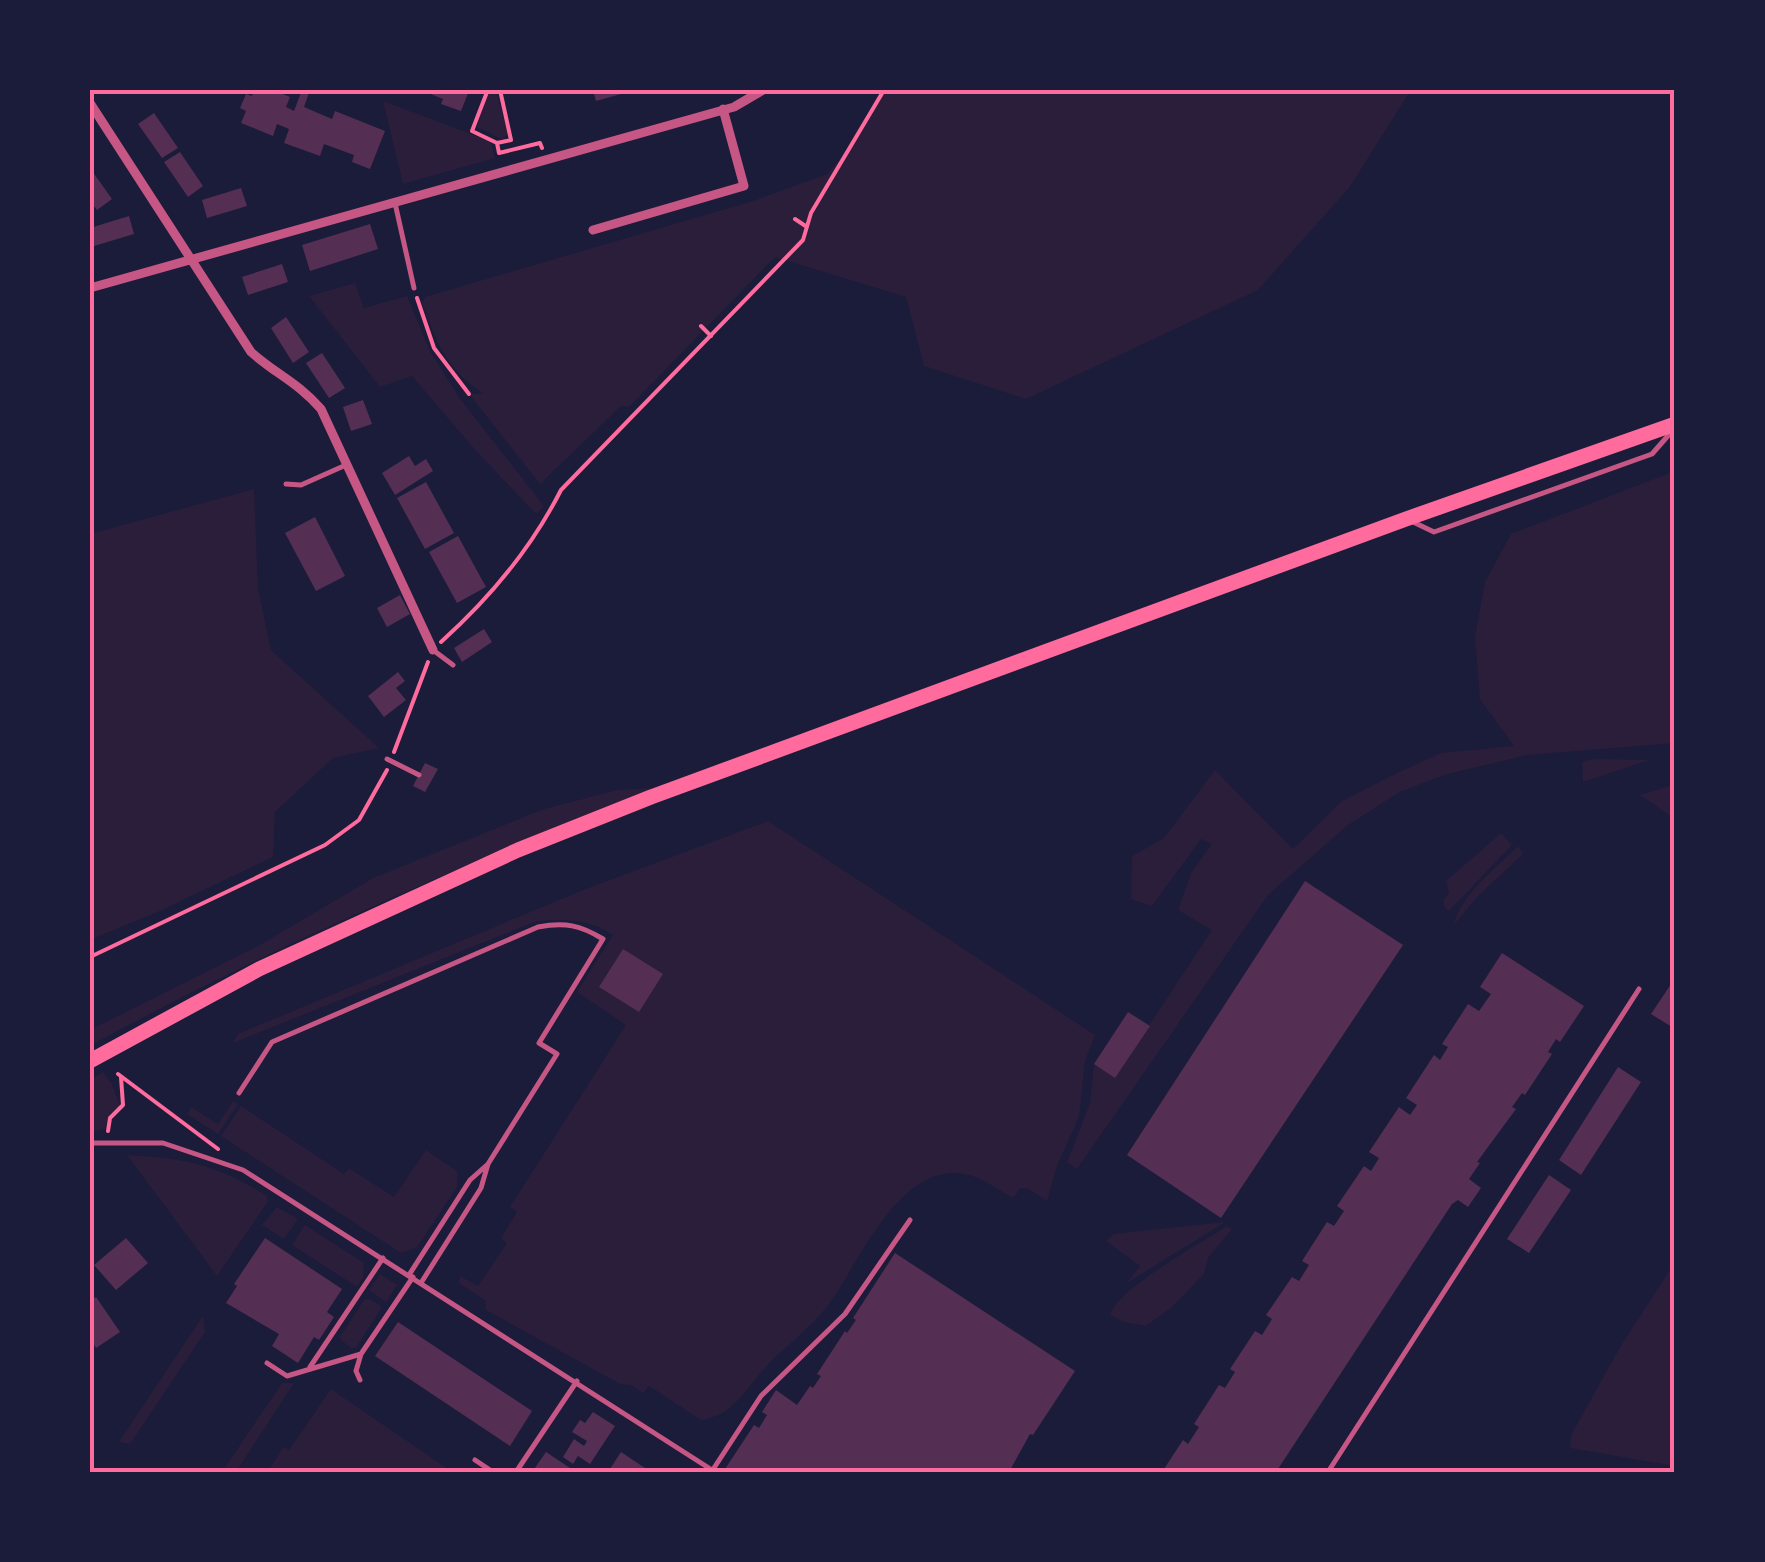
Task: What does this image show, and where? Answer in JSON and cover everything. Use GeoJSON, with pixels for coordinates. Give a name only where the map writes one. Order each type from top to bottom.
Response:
{"type":"FeatureCollection","features":[{"type":"Feature","properties":{"kind":"main road"},"geometry":{"type":"LineString","coordinates":[[90,1060],[260,970],[518,850],[651,797],[1406,519],[1675,426]]}},
{"type":"Feature","properties":{"kind":"street"},"geometry":{"type":"LineString","coordinates":[[90,288],[723,110],[764,90]]}},
{"type":"Feature","properties":{"kind":"street"},"geometry":{"type":"LineString","coordinates":[[90,104],[251,352],[267,367],[302,388],[321,409],[433,650]]}},
{"type":"Feature","properties":{"kind":"street"},"geometry":{"type":"LineString","coordinates":[[593,230],[744,186],[723,110]]}},
{"type":"Feature","properties":{"kind":"lane"},"geometry":{"type":"LineString","coordinates":[[394,202],[414,288]]}},
{"type":"Feature","properties":{"kind":"lane"},"geometry":{"type":"LineString","coordinates":[[286,484],[301,485],[346,466]]}},
{"type":"Feature","properties":{"kind":"lane"},"geometry":{"type":"LineString","coordinates":[[433,650],[453,665]]}},
{"type":"Feature","properties":{"kind":"lane"},"geometry":{"type":"LineString","coordinates":[[389,760],[418,775]]}},
{"type":"Feature","properties":{"kind":"lane"},"geometry":{"type":"LineString","coordinates":[[239,1093],[272,1042],[538,927],[562,922],[584,927],[603,939],[539,1043],[557,1054],[488,1164],[481,1188],[422,1283]]}},
{"type":"Feature","properties":{"kind":"lane"},"geometry":{"type":"LineString","coordinates":[[1328,1472],[1638,989]]}},
{"type":"Feature","properties":{"kind":"lane"},"geometry":{"type":"LineString","coordinates":[[90,1143],[163,1143],[243,1170],[712,1471],[761,1396],[845,1314],[910,1220]]}},
{"type":"Feature","properties":{"kind":"lane"},"geometry":{"type":"LineString","coordinates":[[360,1380],[356,1371],[361,1354],[470,1180],[488,1164]]}},
{"type":"Feature","properties":{"kind":"lane"},"geometry":{"type":"LineString","coordinates":[[309,1370],[383,1258]]}},
{"type":"Feature","properties":{"kind":"lane"},"geometry":{"type":"LineString","coordinates":[[267,1363],[286,1376],[361,1354]]}},
{"type":"Feature","properties":{"kind":"lane"},"geometry":{"type":"LineString","coordinates":[[516,1472],[577,1381]]}},
{"type":"Feature","properties":{"kind":"lane"},"geometry":{"type":"LineString","coordinates":[[475,1460],[492,1472]]}},
{"type":"Feature","properties":{"kind":"path"},"geometry":{"type":"LineString","coordinates":[[497,90],[511,140],[497,143],[472,131],[487,92],[497,90]]}},
{"type":"Feature","properties":{"kind":"path"},"geometry":{"type":"LineString","coordinates":[[90,957],[325,845],[359,820],[389,760],[433,650],[506,577],[544,524],[560,490],[802,240],[834,171],[884,90]]}},
{"type":"Feature","properties":{"kind":"path"},"geometry":{"type":"LineString","coordinates":[[497,143],[499,153],[540,143],[545,158]]}},
{"type":"Feature","properties":{"kind":"path"},"geometry":{"type":"LineString","coordinates":[[795,220],[807,226]]}},
{"type":"Feature","properties":{"kind":"path"},"geometry":{"type":"LineString","coordinates":[[414,288],[434,348],[469,394]]}},
{"type":"Feature","properties":{"kind":"path"},"geometry":{"type":"LineString","coordinates":[[701,326],[711,336]]}},
{"type":"Feature","properties":{"kind":"path"},"geometry":{"type":"LineString","coordinates":[[107,1141],[110,1118],[123,1105],[120,1076],[221,1151]]}},
{"type":"Feature","properties":{"kind":"shaded area"},"geometry":{"type":"Polygon","coordinates":[[[884,90],[1411,90],[1349,188],[1258,290],[1026,399],[924,366],[906,297],[775,257],[629,407],[621,406],[540,484],[469,394],[484,394],[452,366],[422,303],[425,297],[753,201],[827,174],[843,156],[884,90]]]}},
{"type":"Feature","properties":{"kind":"shaded area"},"geometry":{"type":"Polygon","coordinates":[[[496,91],[508,134],[503,140],[477,127],[488,95],[496,91]]]}},
{"type":"Feature","properties":{"kind":"shaded area"},"geometry":{"type":"Polygon","coordinates":[[[383,101],[487,140],[495,158],[403,184],[383,101]]]}},
{"type":"Feature","properties":{"kind":"shaded area"},"geometry":{"type":"Polygon","coordinates":[[[355,283],[364,308],[407,296],[430,351],[458,396],[544,506],[536,514],[412,376],[380,387],[309,296],[355,283]]]}},
{"type":"Feature","properties":{"kind":"shaded area"},"geometry":{"type":"Polygon","coordinates":[[[1675,471],[1675,743],[1527,755],[1444,775],[1400,792],[1348,825],[1268,895],[1077,1169],[1067,1162],[1090,1103],[1094,1064],[1115,1077],[1212,930],[1178,910],[1191,873],[1212,844],[1201,839],[1152,906],[1131,899],[1132,856],[1164,838],[1215,770],[1293,849],[1342,801],[1399,772],[1441,753],[1514,746],[1480,699],[1475,637],[1485,582],[1511,534],[1675,471]]]}},
{"type":"Feature","properties":{"kind":"shaded area"},"geometry":{"type":"Polygon","coordinates":[[[254,489],[258,588],[271,650],[379,748],[333,758],[275,812],[273,857],[90,940],[90,534],[254,489]]]}},
{"type":"Feature","properties":{"kind":"shaded area"},"geometry":{"type":"Polygon","coordinates":[[[1649,760],[1583,782],[1582,762],[1649,760]]]}},
{"type":"Feature","properties":{"kind":"shaded area"},"geometry":{"type":"Polygon","coordinates":[[[1675,784],[1675,819],[1640,795],[1675,784]]]}},
{"type":"Feature","properties":{"kind":"shaded area"},"geometry":{"type":"Polygon","coordinates":[[[654,788],[368,909],[228,974],[90,1046],[90,1030],[260,945],[373,878],[544,809],[617,790],[654,788]]]}},
{"type":"Feature","properties":{"kind":"shaded area"},"geometry":{"type":"Polygon","coordinates":[[[768,821],[1095,1035],[1085,1061],[1079,1117],[1057,1166],[1047,1201],[1021,1188],[1013,1198],[965,1174],[942,1174],[921,1183],[885,1218],[814,1321],[729,1408],[701,1420],[649,1386],[643,1393],[631,1385],[620,1384],[486,1310],[486,1301],[459,1283],[460,1276],[478,1286],[507,1243],[501,1238],[517,1212],[510,1207],[626,1025],[577,992],[613,935],[576,921],[537,921],[233,1043],[238,1034],[583,890],[768,821]]]}},
{"type":"Feature","properties":{"kind":"shaded area"},"geometry":{"type":"Polygon","coordinates":[[[1501,833],[1512,845],[1449,911],[1444,907],[1449,893],[1446,881],[1501,833]]]}},
{"type":"Feature","properties":{"kind":"shaded area"},"geometry":{"type":"Polygon","coordinates":[[[1518,846],[1523,854],[1476,898],[1454,925],[1471,893],[1518,846]]]}},
{"type":"Feature","properties":{"kind":"shaded area"},"geometry":{"type":"Polygon","coordinates":[[[103,1072],[120,1106],[109,1115],[105,1129],[90,1132],[90,1080],[103,1072]]]}},
{"type":"Feature","properties":{"kind":"shaded area"},"geometry":{"type":"Polygon","coordinates":[[[233,1101],[238,1104],[218,1134],[187,1114],[191,1107],[218,1124],[233,1101]]]}},
{"type":"Feature","properties":{"kind":"shaded area"},"geometry":{"type":"Polygon","coordinates":[[[241,1106],[344,1174],[349,1168],[394,1197],[426,1150],[457,1171],[457,1187],[417,1247],[401,1253],[221,1136],[241,1106]]]}},
{"type":"Feature","properties":{"kind":"shaded area"},"geometry":{"type":"Polygon","coordinates":[[[127,1155],[200,1165],[267,1196],[267,1203],[217,1276],[127,1155]]]}},
{"type":"Feature","properties":{"kind":"shaded area"},"geometry":{"type":"Polygon","coordinates":[[[277,1207],[298,1219],[284,1239],[262,1225],[277,1207]]]}},
{"type":"Feature","properties":{"kind":"shaded area"},"geometry":{"type":"Polygon","coordinates":[[[1225,1222],[1127,1283],[1140,1266],[1106,1241],[1113,1234],[1225,1222]]]}},
{"type":"Feature","properties":{"kind":"shaded area"},"geometry":{"type":"Polygon","coordinates":[[[305,1225],[364,1263],[357,1287],[292,1245],[305,1225]]]}},
{"type":"Feature","properties":{"kind":"shaded area"},"geometry":{"type":"Polygon","coordinates":[[[1227,1226],[1232,1229],[1208,1258],[1204,1274],[1172,1307],[1146,1326],[1110,1315],[1116,1304],[1143,1280],[1227,1226]]]}},
{"type":"Feature","properties":{"kind":"shaded area"},"geometry":{"type":"Polygon","coordinates":[[[1675,1262],[1675,1466],[1570,1448],[1571,1435],[1622,1344],[1675,1262]]]}},
{"type":"Feature","properties":{"kind":"shaded area"},"geometry":{"type":"Polygon","coordinates":[[[380,1274],[397,1285],[386,1302],[369,1290],[380,1274]]]}},
{"type":"Feature","properties":{"kind":"shaded area"},"geometry":{"type":"Polygon","coordinates":[[[370,1299],[382,1307],[356,1348],[351,1348],[339,1338],[364,1300],[370,1299]]]}},
{"type":"Feature","properties":{"kind":"shaded area"},"geometry":{"type":"Polygon","coordinates":[[[203,1316],[205,1332],[130,1444],[119,1442],[203,1316]]]}},
{"type":"Feature","properties":{"kind":"shaded area"},"geometry":{"type":"Polygon","coordinates":[[[282,1383],[294,1383],[236,1472],[222,1472],[282,1383]]]}},
{"type":"Feature","properties":{"kind":"shaded area"},"geometry":{"type":"Polygon","coordinates":[[[331,1389],[451,1471],[267,1472],[284,1447],[289,1450],[331,1389]]]}},
{"type":"Feature","properties":{"kind":"building"},"geometry":{"type":"Polygon","coordinates":[[[254,90],[273,90],[290,97],[286,107],[294,111],[302,90],[310,90],[304,107],[332,119],[335,111],[385,131],[370,169],[352,162],[354,155],[324,144],[320,156],[284,143],[289,129],[277,124],[273,136],[241,123],[246,111],[240,108],[246,94],[252,96],[254,90]]]}},
{"type":"Feature","properties":{"kind":"building"},"geometry":{"type":"Polygon","coordinates":[[[421,90],[469,91],[461,111],[441,104],[443,99],[421,90]]]}},
{"type":"Feature","properties":{"kind":"building"},"geometry":{"type":"Polygon","coordinates":[[[593,90],[632,90],[632,91],[596,101],[593,90]]]}},
{"type":"Feature","properties":{"kind":"building"},"geometry":{"type":"Polygon","coordinates":[[[154,113],[178,148],[162,158],[138,124],[154,113]]]}},
{"type":"Feature","properties":{"kind":"building"},"geometry":{"type":"Polygon","coordinates":[[[180,152],[203,186],[188,197],[164,162],[180,152]]]}},
{"type":"Feature","properties":{"kind":"building"},"geometry":{"type":"Polygon","coordinates":[[[90,168],[112,199],[97,210],[90,201],[90,168]]]}},
{"type":"Feature","properties":{"kind":"building"},"geometry":{"type":"Polygon","coordinates":[[[241,188],[247,206],[207,218],[202,200],[241,188]]]}},
{"type":"Feature","properties":{"kind":"building"},"geometry":{"type":"Polygon","coordinates":[[[129,216],[134,234],[94,246],[90,228],[129,216]]]}},
{"type":"Feature","properties":{"kind":"building"},"geometry":{"type":"Polygon","coordinates":[[[370,224],[378,249],[310,271],[302,245],[370,224]]]}},
{"type":"Feature","properties":{"kind":"building"},"geometry":{"type":"Polygon","coordinates":[[[282,264],[288,282],[248,295],[242,277],[282,264]]]}},
{"type":"Feature","properties":{"kind":"building"},"geometry":{"type":"Polygon","coordinates":[[[286,317],[309,352],[293,363],[271,328],[286,317]]]}},
{"type":"Feature","properties":{"kind":"building"},"geometry":{"type":"Polygon","coordinates":[[[322,353],[345,388],[329,398],[306,363],[322,353]]]}},
{"type":"Feature","properties":{"kind":"building"},"geometry":{"type":"Polygon","coordinates":[[[363,400],[372,424],[351,431],[343,407],[363,400]]]}},
{"type":"Feature","properties":{"kind":"building"},"geometry":{"type":"Polygon","coordinates":[[[409,456],[415,466],[426,459],[433,471],[395,495],[382,473],[409,456]]]}},
{"type":"Feature","properties":{"kind":"building"},"geometry":{"type":"Polygon","coordinates":[[[426,482],[454,533],[425,549],[397,498],[426,482]]]}},
{"type":"Feature","properties":{"kind":"building"},"geometry":{"type":"Polygon","coordinates":[[[315,517],[345,576],[316,591],[285,533],[315,517]]]}},
{"type":"Feature","properties":{"kind":"building"},"geometry":{"type":"Polygon","coordinates":[[[458,536],[486,587],[457,603],[429,552],[458,536]]]}},
{"type":"Feature","properties":{"kind":"building"},"geometry":{"type":"Polygon","coordinates":[[[400,595],[410,614],[387,627],[377,608],[400,595]]]}},
{"type":"Feature","properties":{"kind":"building"},"geometry":{"type":"Polygon","coordinates":[[[484,629],[492,642],[462,662],[454,648],[484,629]]]}},
{"type":"Feature","properties":{"kind":"building"},"geometry":{"type":"Polygon","coordinates":[[[398,672],[405,681],[396,688],[406,700],[384,717],[368,696],[398,672]]]}},
{"type":"Feature","properties":{"kind":"building"},"geometry":{"type":"Polygon","coordinates":[[[425,763],[438,769],[425,792],[413,786],[425,763]]]}},
{"type":"Feature","properties":{"kind":"building"},"geometry":{"type":"Polygon","coordinates":[[[1305,881],[1403,945],[1221,1218],[1127,1155],[1305,881]]]}},
{"type":"Feature","properties":{"kind":"building"},"geometry":{"type":"Polygon","coordinates":[[[623,949],[663,974],[639,1012],[599,987],[623,949]]]}},
{"type":"Feature","properties":{"kind":"building"},"geometry":{"type":"Polygon","coordinates":[[[1502,953],[1584,1006],[1560,1042],[1556,1039],[1548,1052],[1552,1054],[1477,1162],[1480,1163],[1469,1179],[1481,1188],[1468,1207],[1458,1200],[1452,1204],[1276,1472],[1162,1472],[1183,1440],[1188,1444],[1199,1427],[1194,1424],[1219,1385],[1225,1388],[1235,1372],[1230,1369],[1255,1331],[1262,1335],[1272,1319],[1266,1315],[1292,1277],[1299,1281],[1309,1265],[1302,1261],[1327,1222],[1334,1226],[1344,1211],[1337,1206],[1364,1166],[1371,1171],[1379,1158],[1369,1152],[1399,1107],[1410,1115],[1417,1105],[1406,1098],[1434,1055],[1440,1060],[1448,1047],[1442,1044],[1468,1004],[1479,1011],[1491,994],[1480,987],[1502,953]]]}},
{"type":"Feature","properties":{"kind":"building"},"geometry":{"type":"Polygon","coordinates":[[[1675,978],[1675,1029],[1651,1014],[1675,978]]]}},
{"type":"Feature","properties":{"kind":"building"},"geometry":{"type":"Polygon","coordinates":[[[1128,1012],[1150,1026],[1115,1078],[1094,1064],[1128,1012]]]}},
{"type":"Feature","properties":{"kind":"building"},"geometry":{"type":"Polygon","coordinates":[[[1618,1067],[1641,1082],[1581,1175],[1559,1160],[1618,1067]]]}},
{"type":"Feature","properties":{"kind":"building"},"geometry":{"type":"Polygon","coordinates":[[[1549,1175],[1571,1190],[1529,1253],[1507,1239],[1549,1175]]]}},
{"type":"Feature","properties":{"kind":"building"},"geometry":{"type":"Polygon","coordinates":[[[126,1238],[148,1263],[116,1290],[94,1265],[126,1238]]]}},
{"type":"Feature","properties":{"kind":"building"},"geometry":{"type":"Polygon","coordinates":[[[265,1238],[342,1289],[327,1312],[334,1317],[319,1340],[314,1337],[298,1363],[272,1346],[279,1334],[226,1303],[265,1238]]]}},
{"type":"Feature","properties":{"kind":"building"},"geometry":{"type":"Polygon","coordinates":[[[895,1253],[1075,1371],[1033,1435],[1030,1434],[1009,1472],[723,1472],[754,1425],[759,1428],[767,1415],[762,1412],[776,1390],[797,1405],[810,1386],[813,1388],[821,1376],[817,1374],[856,1320],[853,1318],[895,1253]]]}},
{"type":"Feature","properties":{"kind":"building"},"geometry":{"type":"Polygon","coordinates":[[[96,1297],[120,1332],[96,1348],[90,1339],[90,1301],[96,1297]]]}},
{"type":"Feature","properties":{"kind":"building"},"geometry":{"type":"Polygon","coordinates":[[[398,1322],[532,1411],[510,1446],[375,1356],[398,1322]]]}},
{"type":"Feature","properties":{"kind":"building"},"geometry":{"type":"Polygon","coordinates":[[[593,1412],[615,1426],[590,1464],[578,1456],[573,1464],[563,1457],[574,1439],[584,1446],[587,1441],[572,1432],[580,1420],[585,1423],[593,1412]]]}},
{"type":"Feature","properties":{"kind":"building"},"geometry":{"type":"Polygon","coordinates":[[[546,1452],[576,1472],[532,1472],[546,1452]]]}},
{"type":"Feature","properties":{"kind":"building"},"geometry":{"type":"Polygon","coordinates":[[[621,1452],[651,1472],[608,1472],[621,1452]]]}}]}
